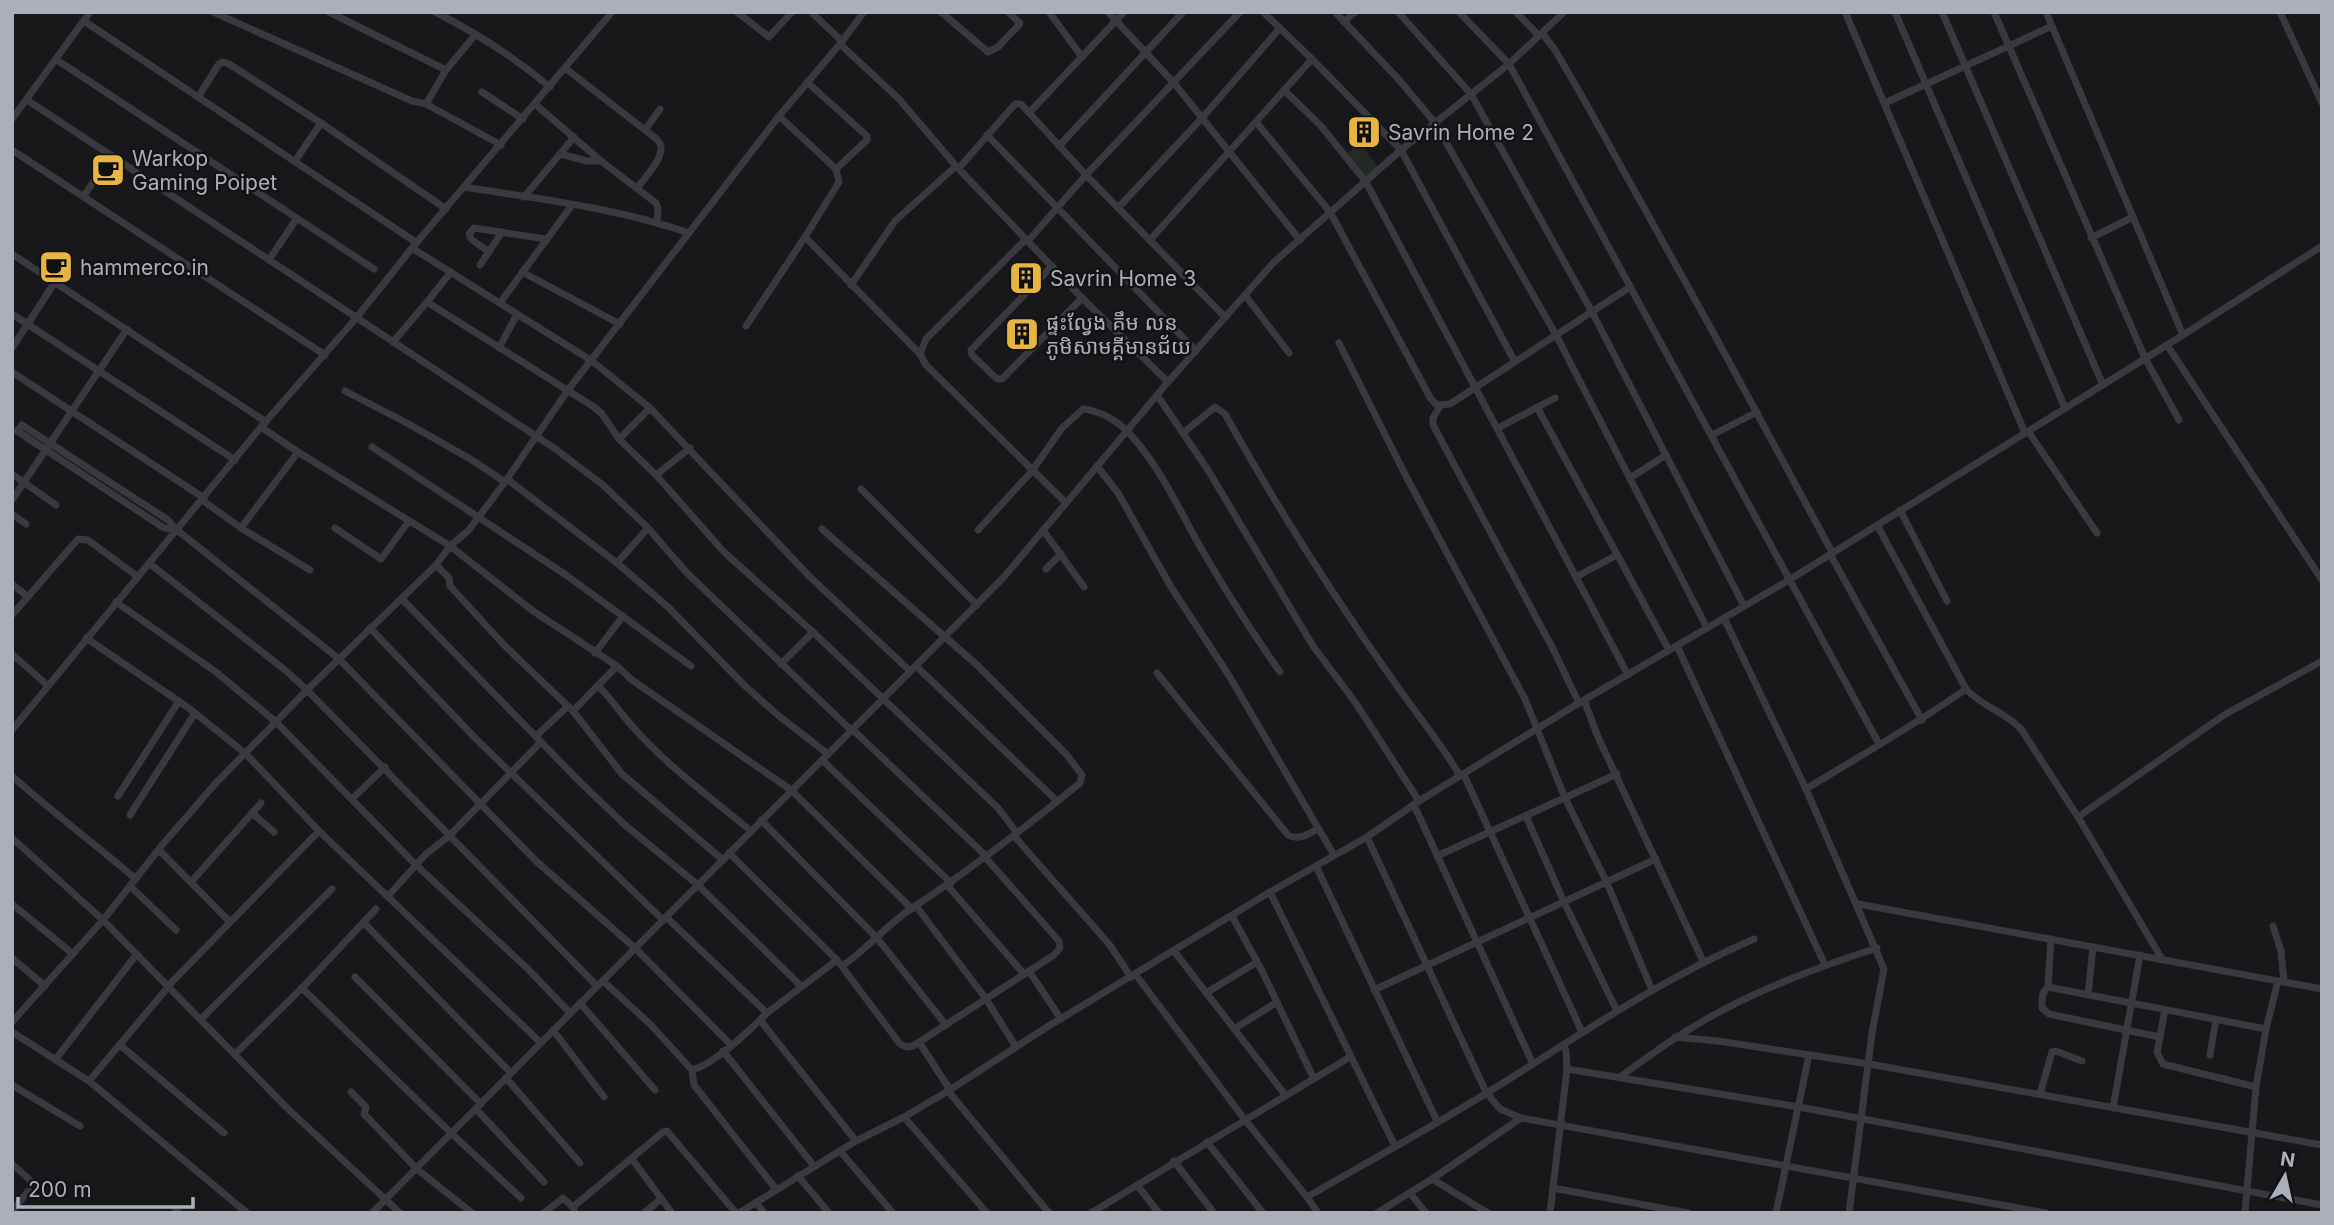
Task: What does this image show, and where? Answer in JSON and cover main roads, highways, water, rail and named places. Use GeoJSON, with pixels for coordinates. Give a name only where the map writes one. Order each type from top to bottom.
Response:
{"type":"FeatureCollection","features":[{"type":"Feature","properties":{"kind":"place","name":"Savrin Home 2"},"geometry":{"type":"Point","coordinates":[1364,132]}},
{"type":"Feature","properties":{"kind":"place","name":"Warkop Gaming Poipet"},"geometry":{"type":"Point","coordinates":[108,170]}},
{"type":"Feature","properties":{"kind":"place","name":"hammerco.in"},"geometry":{"type":"Point","coordinates":[56,267]}},
{"type":"Feature","properties":{"kind":"place","name":"Savrin Home 3"},"geometry":{"type":"Point","coordinates":[1026,278]}},
{"type":"Feature","properties":{"kind":"place","name":"ផ្ទះល្វែង គឹម លន ភូមិសាមគ្គីមានជ័យ"},"geometry":{"type":"Point","coordinates":[1022,334]}}]}
